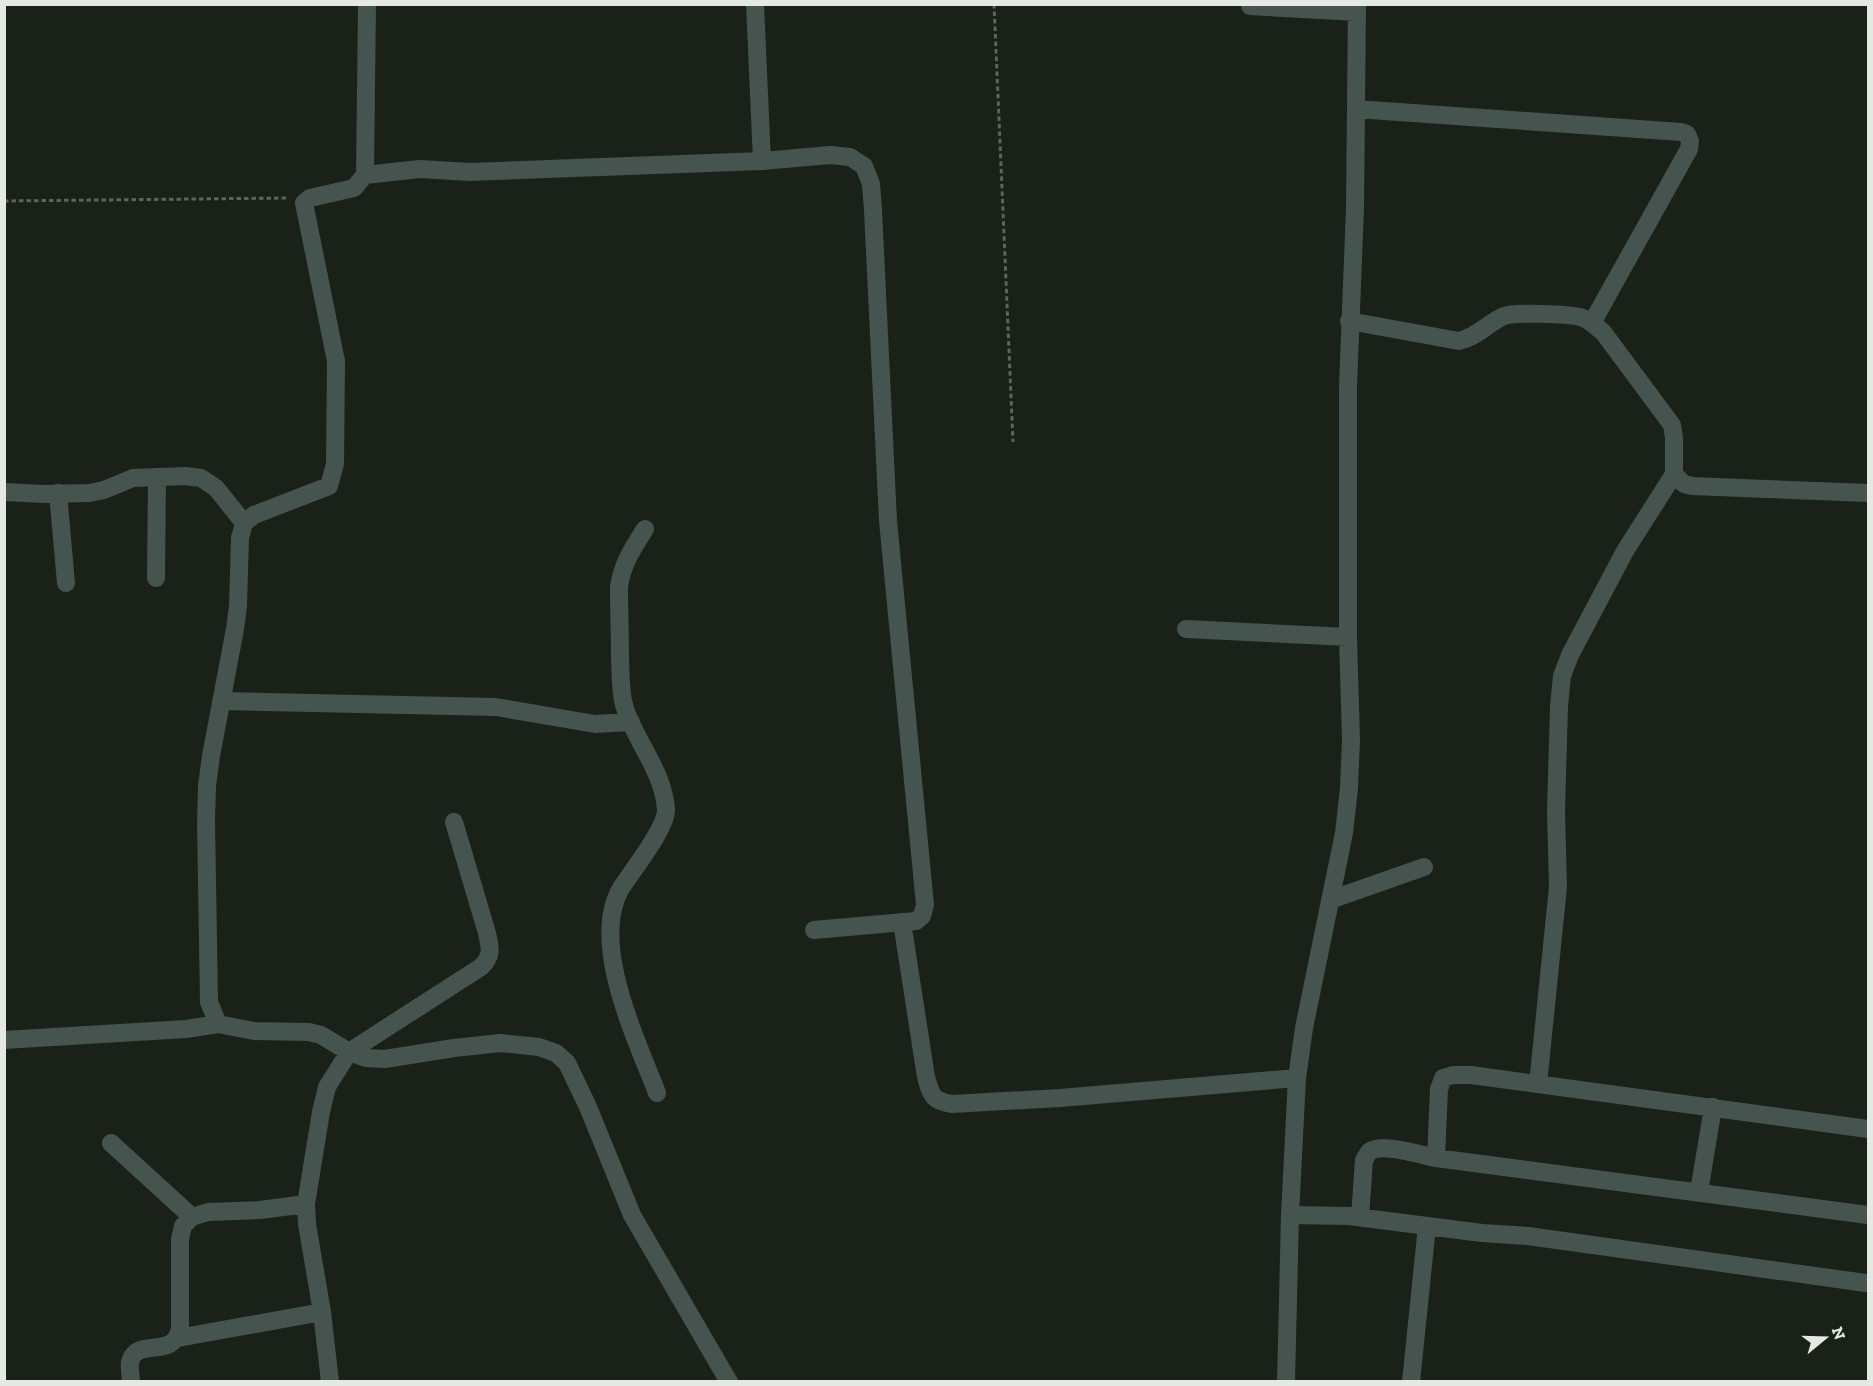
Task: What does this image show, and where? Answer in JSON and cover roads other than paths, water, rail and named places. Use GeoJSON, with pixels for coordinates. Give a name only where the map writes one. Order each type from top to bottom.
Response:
{"type":"FeatureCollection","features":[{"type":"Feature","properties":{"kind":"street"},"geometry":{"type":"LineString","coordinates":[[218,1024],[209,1002],[206,821],[211,756],[237,618],[240,538],[244,523],[254,515],[329,486],[335,464],[336,361],[304,203],[310,198],[354,188],[365,175],[367,4]]}},
{"type":"Feature","properties":{"kind":"street"},"geometry":{"type":"LineString","coordinates":[[755,4],[762,161]]}},
{"type":"Feature","properties":{"kind":"street"},"geometry":{"type":"LineString","coordinates":[[1250,6],[1357,8],[1355,207],[1349,321],[1348,637],[1351,740],[1349,788],[1344,833],[1304,1028],[1297,1078],[1290,1215],[1286,1382]]}},
{"type":"Feature","properties":{"kind":"street"},"geometry":{"type":"LineString","coordinates":[[1356,109],[1687,134],[1690,141],[1689,149],[1593,323]]}},
{"type":"Feature","properties":{"kind":"street"},"geometry":{"type":"LineString","coordinates":[[365,175],[420,169],[470,172],[762,161],[831,156],[850,157],[864,166],[871,184],[888,521],[925,905],[922,916],[916,921],[814,930]]}},
{"type":"Feature","properties":{"kind":"street"},"geometry":{"type":"LineString","coordinates":[[1349,321],[1460,341],[1472,338],[1507,315],[1580,317],[1593,323],[1603,332],[1672,425],[1674,474],[1625,551],[1570,655],[1562,676],[1557,776],[1558,887],[1538,1084]]}},
{"type":"Feature","properties":{"kind":"street"},"geometry":{"type":"LineString","coordinates":[[1674,474],[1684,484],[1692,486],[1869,493]]}},
{"type":"Feature","properties":{"kind":"street"},"geometry":{"type":"LineString","coordinates":[[4,492],[89,493],[104,490],[133,478],[185,476],[201,478],[216,488],[244,523]]}},
{"type":"Feature","properties":{"kind":"street"},"geometry":{"type":"LineString","coordinates":[[156,578],[157,477]]}},
{"type":"Feature","properties":{"kind":"street"},"geometry":{"type":"LineString","coordinates":[[58,493],[66,583]]}},
{"type":"Feature","properties":{"kind":"street"},"geometry":{"type":"LineString","coordinates":[[645,529],[621,571],[619,587],[621,692],[631,722],[644,746],[664,795],[666,812],[661,827],[620,891],[613,908],[611,931],[612,963],[619,991],[657,1093]]}},
{"type":"Feature","properties":{"kind":"street"},"geometry":{"type":"LineString","coordinates":[[1186,629],[1348,637]]}},
{"type":"Feature","properties":{"kind":"street"},"geometry":{"type":"LineString","coordinates":[[221,701],[496,707],[595,724],[631,722]]}},
{"type":"Feature","properties":{"kind":"street"},"geometry":{"type":"LineString","coordinates":[[330,1382],[306,1204],[323,1100],[327,1088],[349,1052],[481,967],[489,959],[490,948],[487,933],[454,822]]}},
{"type":"Feature","properties":{"kind":"street"},"geometry":{"type":"LineString","coordinates":[[1330,900],[1424,867]]}},
{"type":"Feature","properties":{"kind":"street"},"geometry":{"type":"LineString","coordinates":[[902,922],[926,1077],[931,1094],[939,1102],[952,1104],[1060,1098],[1297,1078]]}},
{"type":"Feature","properties":{"kind":"street"},"geometry":{"type":"LineString","coordinates":[[4,1040],[186,1029],[218,1024],[254,1031],[309,1032],[321,1035],[349,1052],[366,1058],[385,1059],[500,1043],[539,1047],[556,1053],[567,1063],[588,1107],[632,1215],[729,1382]]}},
{"type":"Feature","properties":{"kind":"street"},"geometry":{"type":"LineString","coordinates":[[1436,1158],[1439,1089],[1443,1078],[1453,1075],[1471,1075],[1869,1129]]}},
{"type":"Feature","properties":{"kind":"street"},"geometry":{"type":"LineString","coordinates":[[1699,1192],[1713,1107]]}},
{"type":"Feature","properties":{"kind":"street"},"geometry":{"type":"LineString","coordinates":[[111,1143],[192,1217]]}},
{"type":"Feature","properties":{"kind":"street"},"geometry":{"type":"LineString","coordinates":[[1360,1217],[1364,1160],[1368,1152],[1388,1148],[1436,1158],[1869,1215]]}},
{"type":"Feature","properties":{"kind":"street"},"geometry":{"type":"LineString","coordinates":[[131,1382],[130,1364],[133,1355],[140,1350],[173,1344],[178,1338],[180,1239],[183,1226],[192,1217],[208,1212],[260,1210],[306,1204]]}},
{"type":"Feature","properties":{"kind":"street"},"geometry":{"type":"LineString","coordinates":[[1290,1215],[1360,1217],[1482,1233],[1528,1236],[1866,1283]]}},
{"type":"Feature","properties":{"kind":"street"},"geometry":{"type":"LineString","coordinates":[[1411,1382],[1427,1226]]}},
{"type":"Feature","properties":{"kind":"street"},"geometry":{"type":"LineString","coordinates":[[178,1338],[322,1312]]}}]}
